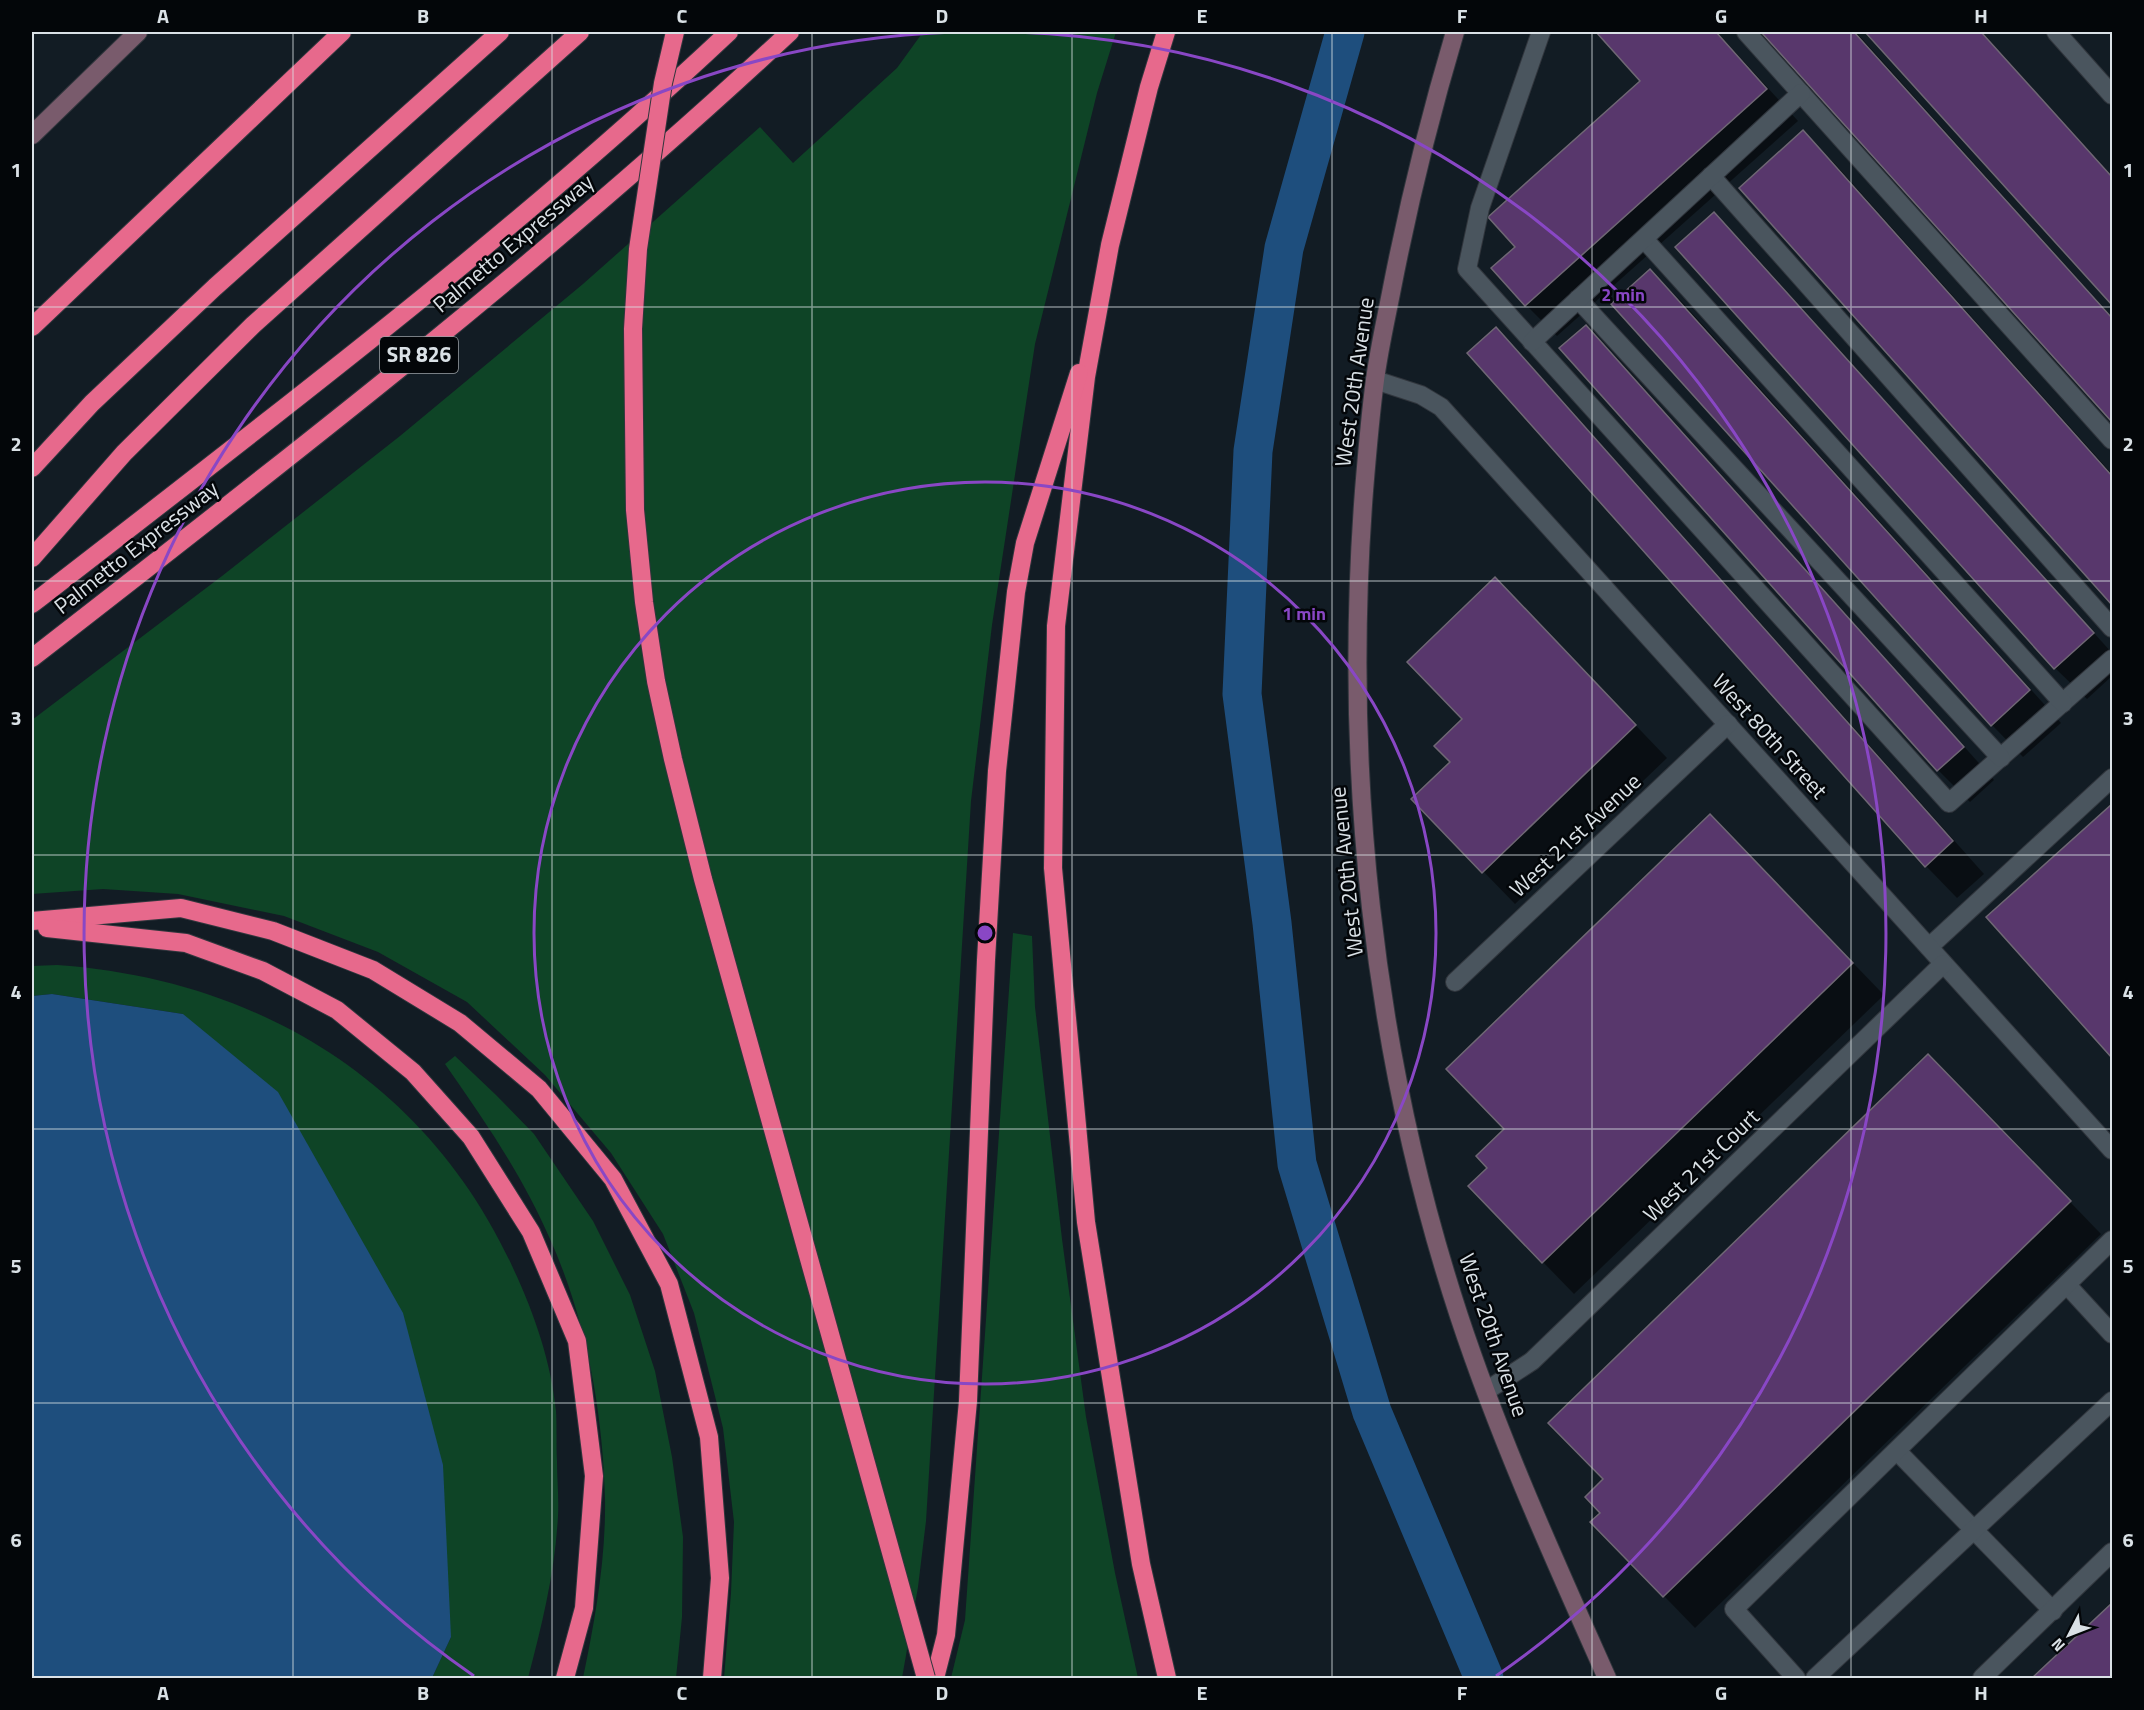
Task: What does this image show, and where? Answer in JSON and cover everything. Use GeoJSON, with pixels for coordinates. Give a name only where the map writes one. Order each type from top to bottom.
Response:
{"type":"FeatureCollection","features":[{"type":"Feature","properties":{"kind":"highway"},"geometry":{"type":"LineString","coordinates":[[32,327],[342,32]]}},
{"type":"Feature","properties":{"kind":"highway"},"geometry":{"type":"LineString","coordinates":[[32,468],[92,403],[224,279],[500,32]]}},
{"type":"Feature","properties":{"kind":"highway"},"geometry":{"type":"LineString","coordinates":[[32,558],[124,453],[253,325],[580,32]]}},
{"type":"Feature","properties":{"kind":"highway"},"geometry":{"type":"LineString","coordinates":[[675,32],[663,82],[638,249],[633,329],[635,510],[645,613],[656,681],[673,759],[703,879],[926,1678]]}},
{"type":"Feature","properties":{"kind":"highway"},"geometry":{"type":"LineString","coordinates":[[32,604],[406,311],[499,234],[729,32]]}},
{"type":"Feature","properties":{"kind":"highway","name":"Palmetto Expressway"},"geometry":{"type":"LineString","coordinates":[[32,658],[252,488],[432,344],[587,213],[790,32]]}},
{"type":"Feature","properties":{"kind":"highway"},"geometry":{"type":"LineString","coordinates":[[1166,32],[1128,167],[1095,321],[1086,377],[1056,626],[1053,868],[1086,1222],[1141,1564],[1167,1678]]}},
{"type":"Feature","properties":{"kind":"highway"},"geometry":{"type":"LineString","coordinates":[[935,1678],[946,1635],[968,1401],[986,960],[997,783],[1016,592],[1025,543],[1095,321]]}},
{"type":"Feature","properties":{"kind":"highway"},"geometry":{"type":"LineString","coordinates":[[32,921],[181,908],[273,931],[373,970],[460,1023],[538,1089],[613,1179],[669,1284],[709,1437],[720,1578],[712,1678]]}},
{"type":"Feature","properties":{"kind":"highway"},"geometry":{"type":"LineString","coordinates":[[32,926],[186,943],[263,971],[337,1010],[413,1072],[471,1137],[531,1232],[577,1341],[594,1476],[584,1608],[565,1678]]}},
{"type":"Feature","properties":{"kind":"street"},"geometry":{"type":"LineString","coordinates":[[32,135],[138,32]]}},
{"type":"Feature","properties":{"kind":"street","name":"West 20th Avenue"},"geometry":{"type":"LineString","coordinates":[[1455,32],[1416,174],[1375,380],[1362,520],[1357,663],[1361,792],[1370,898],[1396,1073],[1437,1245],[1458,1315],[1547,1544],[1607,1678]]}},
{"type":"Feature","properties":{"kind":"street"},"geometry":{"type":"LineString","coordinates":[[1541,32],[1480,208],[1467,270],[1949,803],[2112,659]]}},
{"type":"Feature","properties":{"kind":"street"},"geometry":{"type":"LineString","coordinates":[[1746,32],[2112,440]]}},
{"type":"Feature","properties":{"kind":"street"},"geometry":{"type":"LineString","coordinates":[[2056,32],[2112,95]]}},
{"type":"Feature","properties":{"kind":"street"},"geometry":{"type":"LineString","coordinates":[[1532,342],[1800,93]]}},
{"type":"Feature","properties":{"kind":"street"},"geometry":{"type":"LineString","coordinates":[[1711,176],[2112,628]]}},
{"type":"Feature","properties":{"kind":"street"},"geometry":{"type":"LineString","coordinates":[[1644,239],[2063,703]]}},
{"type":"Feature","properties":{"kind":"street"},"geometry":{"type":"LineString","coordinates":[[1578,299],[2001,758]]}},
{"type":"Feature","properties":{"kind":"street","name":"West 80th Street"},"geometry":{"type":"LineString","coordinates":[[1375,380],[1421,395],[1441,407],[2112,1150]]}},
{"type":"Feature","properties":{"kind":"street","name":"West 21st Avenue"},"geometry":{"type":"LineString","coordinates":[[1455,982],[1728,724]]}},
{"type":"Feature","properties":{"kind":"street"},"geometry":{"type":"LineString","coordinates":[[1929,947],[2112,778]]}},
{"type":"Feature","properties":{"kind":"street","name":"West 21st Court"},"geometry":{"type":"LineString","coordinates":[[1486,1391],[1532,1361],[1943,964]]}},
{"type":"Feature","properties":{"kind":"street"},"geometry":{"type":"LineString","coordinates":[[1796,1678],[1734,1609],[2112,1240]]}},
{"type":"Feature","properties":{"kind":"street"},"geometry":{"type":"LineString","coordinates":[[2067,1285],[2112,1334]]}},
{"type":"Feature","properties":{"kind":"street"},"geometry":{"type":"LineString","coordinates":[[1815,1678],[2112,1401]]}},
{"type":"Feature","properties":{"kind":"street"},"geometry":{"type":"LineString","coordinates":[[1897,1451],[2053,1611]]}},
{"type":"Feature","properties":{"kind":"street"},"geometry":{"type":"LineString","coordinates":[[1982,1678],[2112,1552]]}},
{"type":"Feature","properties":{"kind":"green space"},"geometry":{"type":"Polygon","coordinates":[[[923,32],[1116,32],[1097,93],[1035,344],[992,625],[971,801],[926,1521],[918,1587],[902,1678],[724,1678],[734,1522],[723,1428],[694,1313],[663,1234],[611,1153],[545,1075],[467,1002],[378,952],[284,916],[178,894],[103,889],[32,894],[32,720],[222,576],[400,436],[583,284],[760,127],[793,163],[897,68],[923,32]]]}},
{"type":"Feature","properties":{"kind":"green space"},"geometry":{"type":"Polygon","coordinates":[[[1013,933],[1032,936],[1035,1007],[1062,1239],[1086,1417],[1115,1573],[1138,1678],[951,1678],[965,1620],[1013,933]]]}},
{"type":"Feature","properties":{"kind":"green space"},"geometry":{"type":"Polygon","coordinates":[[[57,965],[131,974],[201,992],[267,1018],[328,1052],[384,1094],[434,1144],[477,1202],[513,1268],[528,1302],[546,1356],[554,1392],[558,1516],[547,1598],[528,1678],[432,1678],[451,1637],[183,1014],[52,994],[32,996],[32,966],[57,965]]]}},
{"type":"Feature","properties":{"kind":"green space"},"geometry":{"type":"Polygon","coordinates":[[[455,1056],[534,1134],[593,1221],[630,1295],[655,1371],[672,1457],[683,1537],[682,1617],[676,1678],[583,1678],[599,1589],[605,1522],[601,1432],[590,1366],[574,1301],[550,1239],[515,1171],[445,1064],[455,1056]]]}},
{"type":"Feature","properties":{"kind":"water"},"geometry":{"type":"Polygon","coordinates":[[[52,994],[183,1014],[278,1092],[403,1313],[443,1465],[451,1637],[432,1678],[32,1678],[32,996],[52,994]]]}},
{"type":"Feature","properties":{"kind":"building"},"geometry":{"type":"Polygon","coordinates":[[[1596,32],[1716,32],[1767,89],[1525,306],[1491,268],[1515,247],[1488,217],[1640,81],[1596,32]]]}},
{"type":"Feature","properties":{"kind":"building"},"geometry":{"type":"Polygon","coordinates":[[[1761,32],[1854,32],[2112,318],[2112,422],[1761,32]]]}},
{"type":"Feature","properties":{"kind":"building"},"geometry":{"type":"Polygon","coordinates":[[[1865,32],[1981,32],[2112,177],[2112,305],[1865,32]]]}},
{"type":"Feature","properties":{"kind":"building"},"geometry":{"type":"Polygon","coordinates":[[[1803,130],[2112,476],[2112,605],[1739,188],[1803,130]]]}},
{"type":"Feature","properties":{"kind":"building"},"geometry":{"type":"Polygon","coordinates":[[[1714,212],[2094,633],[2054,669],[1675,247],[1714,212]]]}},
{"type":"Feature","properties":{"kind":"building"},"geometry":{"type":"Polygon","coordinates":[[[1650,269],[2030,690],[1991,726],[1611,304],[1650,269]]]}},
{"type":"Feature","properties":{"kind":"building"},"geometry":{"type":"Polygon","coordinates":[[[1586,325],[1964,747],[1937,771],[1559,348],[1586,325]]]}},
{"type":"Feature","properties":{"kind":"building"},"geometry":{"type":"Polygon","coordinates":[[[1496,327],[1953,841],[1925,867],[1467,353],[1496,327]]]}},
{"type":"Feature","properties":{"kind":"building"},"geometry":{"type":"Polygon","coordinates":[[[1495,577],[1636,725],[1482,873],[1411,799],[1450,762],[1434,746],[1462,719],[1407,662],[1495,577]]]}},
{"type":"Feature","properties":{"kind":"building"},"geometry":{"type":"Polygon","coordinates":[[[2112,804],[2112,1058],[1986,917],[2112,804]]]}},
{"type":"Feature","properties":{"kind":"building"},"geometry":{"type":"Polygon","coordinates":[[[1710,814],[1853,963],[1542,1263],[1468,1186],[1487,1168],[1476,1156],[1504,1129],[1446,1069],[1710,814]]]}},
{"type":"Feature","properties":{"kind":"building"},"geometry":{"type":"Polygon","coordinates":[[[1928,1054],[2071,1201],[1663,1597],[1590,1522],[1600,1513],[1585,1497],[1603,1479],[1548,1423],[1928,1054]]]}},
{"type":"Feature","properties":{"kind":"building"},"geometry":{"type":"Polygon","coordinates":[[[2112,1603],[2112,1678],[2032,1678],[2112,1603]]]}},
{"type":"Feature","properties":{"kind":"waterway"},"geometry":{"type":"LineString","coordinates":[[1345,32],[1284,248],[1253,451],[1242,694],[1272,923],[1297,1164],[1372,1412],[1484,1678]]}}]}
